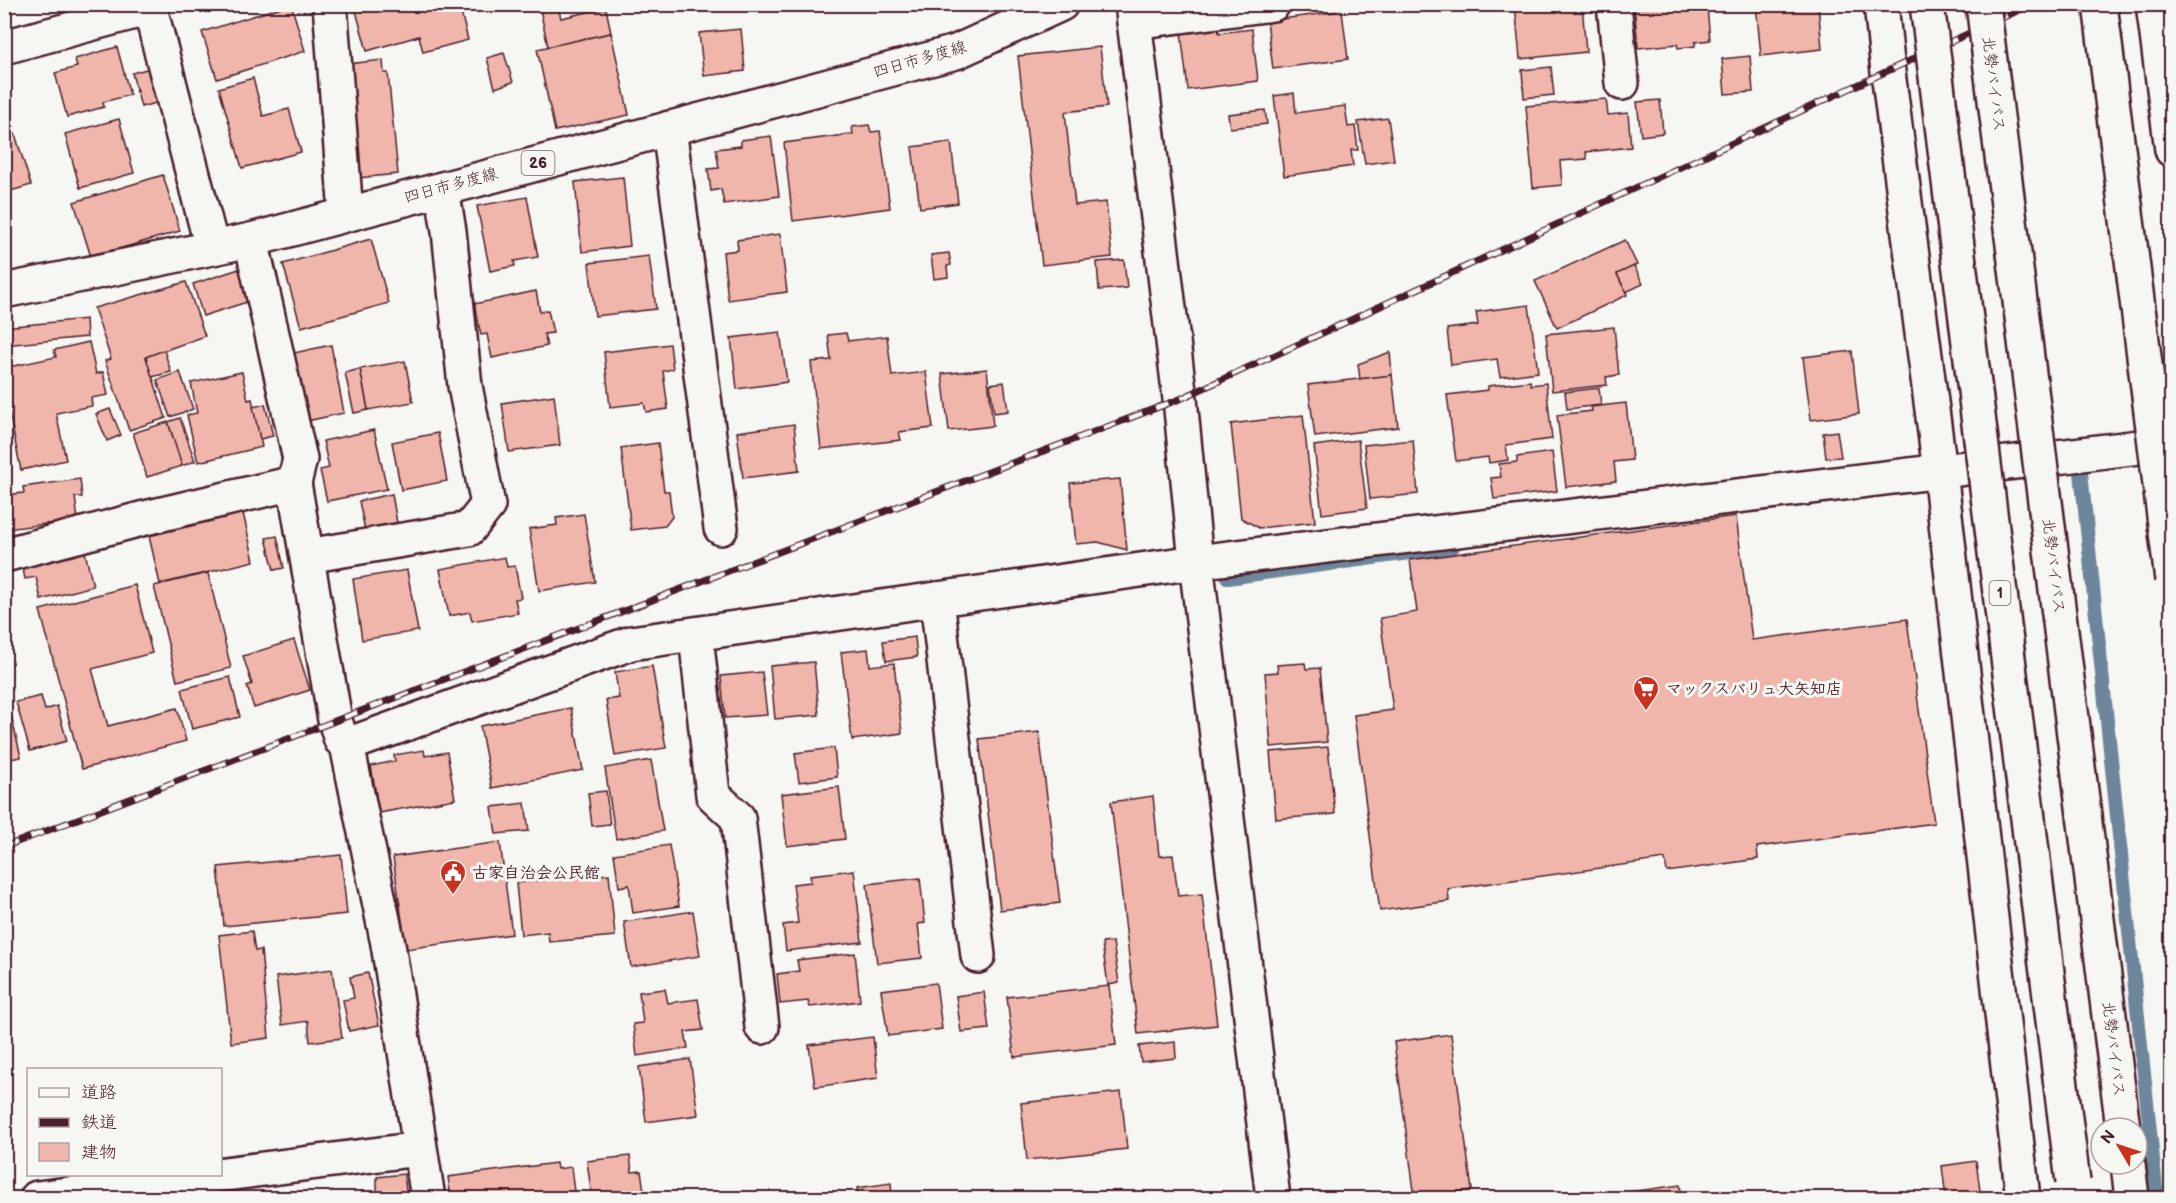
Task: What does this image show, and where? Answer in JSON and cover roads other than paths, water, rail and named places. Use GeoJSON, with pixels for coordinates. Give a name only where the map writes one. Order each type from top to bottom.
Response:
{"type":"FeatureCollection","features":[{"type":"Feature","properties":{"kind":"main road"},"geometry":{"type":"LineString","coordinates":[[330,4],[346,214]]}},
{"type":"Feature","properties":{"kind":"main road","name":"四日市多度線"},"geometry":{"type":"LineString","coordinates":[[4,291],[251,240],[957,52],[1062,4]]}},
{"type":"Feature","properties":{"kind":"main road"},"geometry":{"type":"LineString","coordinates":[[1273,4],[1133,13],[1180,399],[1196,562],[1273,1198]]}},
{"type":"Feature","properties":{"kind":"main road"},"geometry":{"type":"LineString","coordinates":[[1614,4],[1622,83]]}},
{"type":"Feature","properties":{"kind":"main road"},"geometry":{"type":"LineString","coordinates":[[1881,4],[1940,471],[2023,1198]]}},
{"type":"Feature","properties":{"kind":"main road","name":"1"},"geometry":{"type":"LineString","coordinates":[[1927,4],[2074,1190]]}},
{"type":"Feature","properties":{"kind":"main road","name":"北勢バイパス"},"geometry":{"type":"LineString","coordinates":[[1983,4],[2122,1116]]}},
{"type":"Feature","properties":{"kind":"main road"},"geometry":{"type":"LineString","coordinates":[[2100,4],[2172,580]]}},
{"type":"Feature","properties":{"kind":"main road"},"geometry":{"type":"LineString","coordinates":[[2153,4],[2172,150]]}},
{"type":"Feature","properties":{"kind":"main road"},"geometry":{"type":"LineString","coordinates":[[4,47],[150,6],[212,248]]}},
{"type":"Feature","properties":{"kind":"main road"},"geometry":{"type":"LineString","coordinates":[[669,128],[721,528]]}},
{"type":"Feature","properties":{"kind":"main road"},"geometry":{"type":"LineString","coordinates":[[307,556],[469,529],[488,505],[465,386],[449,231],[442,189]]}},
{"type":"Feature","properties":{"kind":"main road"},"geometry":{"type":"LineString","coordinates":[[251,240],[300,459],[294,483],[335,720],[341,740],[347,745],[388,944],[428,1198]]}},
{"type":"Feature","properties":{"kind":"main road"},"geometry":{"type":"LineString","coordinates":[[347,745],[631,643],[1196,562],[2172,443]]}},
{"type":"Feature","properties":{"kind":"main road"},"geometry":{"type":"LineString","coordinates":[[4,555],[145,518],[294,483]]}},
{"type":"Feature","properties":{"kind":"main road"},"geometry":{"type":"LineString","coordinates":[[937,599],[978,956]]}},
{"type":"Feature","properties":{"kind":"main road"},"geometry":{"type":"LineString","coordinates":[[696,634],[713,795],[738,818],[762,1027]]}},
{"type":"Feature","properties":{"kind":"main road"},"geometry":{"type":"LineString","coordinates":[[222,1174],[419,1149]]}},
{"type":"Feature","properties":{"kind":"main road"},"geometry":{"type":"LineString","coordinates":[[37,1198],[209,1176]]}},
{"type":"Feature","properties":{"kind":"main road"},"geometry":{"type":"LineString","coordinates":[[2129,1176],[2132,1198]]}},
{"type":"Feature","properties":{"kind":"waterway"},"geometry":{"type":"LineString","coordinates":[[2072,464],[2080,463],[2157,1198]]}},
{"type":"Feature","properties":{"kind":"waterway"},"geometry":{"type":"LineString","coordinates":[[1228,578],[1453,547]]}},
{"type":"Feature","properties":{"kind":"railway"},"geometry":{"type":"LineString","coordinates":[[4,847],[1180,399],[2032,4]]}},
{"type":"Feature","properties":{"kind":"place","name":"マックスバリュ大矢知店"},"geometry":{"type":"Point","coordinates":[1646,712]}},
{"type":"Feature","properties":{"kind":"place","name":"古家自治会公民館"},"geometry":{"type":"Point","coordinates":[453,896]}}]}
